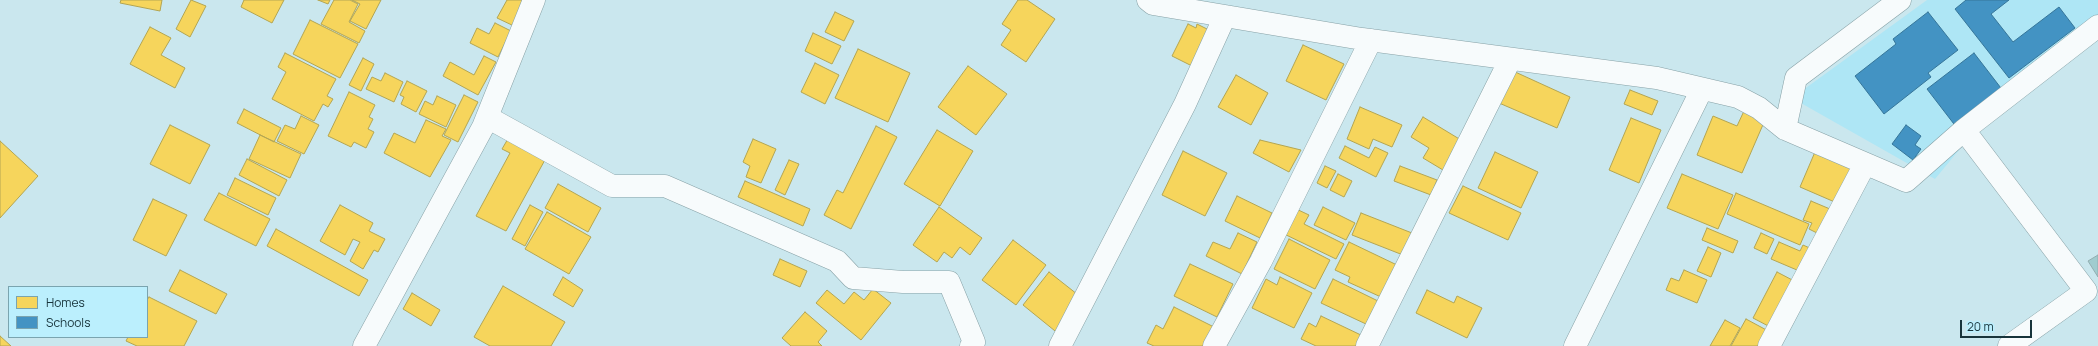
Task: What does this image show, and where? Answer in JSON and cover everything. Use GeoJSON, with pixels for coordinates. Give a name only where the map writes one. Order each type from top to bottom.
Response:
{"type":"FeatureCollection","features":[{"type":"Feature","properties":{"kind":"street"},"geometry":{"type":"LineString","coordinates":[[364,346],[487,117],[534,0]]}},
{"type":"Feature","properties":{"kind":"street"},"geometry":{"type":"LineString","coordinates":[[1148,0],[1153,4],[1371,40],[1510,60],[1657,78],[1738,97],[1759,108],[1785,129],[1906,182],[1964,130],[2098,26]]}},
{"type":"Feature","properties":{"kind":"street"},"geometry":{"type":"LineString","coordinates":[[1785,129],[1796,78],[1900,0]]}},
{"type":"Feature","properties":{"kind":"street"},"geometry":{"type":"LineString","coordinates":[[1060,346],[1185,104],[1225,16]]}},
{"type":"Feature","properties":{"kind":"street"},"geometry":{"type":"LineString","coordinates":[[1214,346],[1261,261],[1371,40]]}},
{"type":"Feature","properties":{"kind":"street"},"geometry":{"type":"LineString","coordinates":[[1367,346],[1510,60]]}},
{"type":"Feature","properties":{"kind":"street"},"geometry":{"type":"LineString","coordinates":[[1575,346],[1702,89]]}},
{"type":"Feature","properties":{"kind":"street"},"geometry":{"type":"LineString","coordinates":[[487,117],[612,186],[665,186],[837,261],[853,278],[903,282],[949,282],[974,342],[971,346]]}},
{"type":"Feature","properties":{"kind":"street"},"geometry":{"type":"LineString","coordinates":[[1964,130],[2086,291],[2009,346]]}},
{"type":"Feature","properties":{"kind":"street"},"geometry":{"type":"LineString","coordinates":[[1769,346],[1865,164]]}},
{"type":"Feature","properties":{"kind":"shaded area"},"geometry":{"type":"Polygon","coordinates":[[[1927,0],[2098,0],[2098,33],[1993,109],[1935,179],[1792,98],[1927,0]]]}},
{"type":"Feature","properties":{"kind":"building: Homes"},"geometry":{"type":"Polygon","coordinates":[[[121,0],[162,0],[160,11],[120,3],[121,0]]]}},
{"type":"Feature","properties":{"kind":"building: Homes"},"geometry":{"type":"Polygon","coordinates":[[[191,0],[206,6],[190,37],[176,29],[191,0]]]}},
{"type":"Feature","properties":{"kind":"building: Homes"},"geometry":{"type":"Polygon","coordinates":[[[244,0],[284,0],[272,23],[241,7],[244,0]]]}},
{"type":"Feature","properties":{"kind":"building: Homes"},"geometry":{"type":"Polygon","coordinates":[[[318,0],[330,0],[328,4],[318,0]]]}},
{"type":"Feature","properties":{"kind":"building: Homes"},"geometry":{"type":"Polygon","coordinates":[[[334,0],[350,0],[358,4],[349,22],[365,31],[359,43],[321,24],[334,0]]]}},
{"type":"Feature","properties":{"kind":"building: Homes"},"geometry":{"type":"Polygon","coordinates":[[[352,0],[381,0],[366,29],[350,21],[360,4],[352,0]]]}},
{"type":"Feature","properties":{"kind":"building: Homes"},"geometry":{"type":"Polygon","coordinates":[[[507,0],[527,0],[514,26],[497,18],[507,0]]]}},
{"type":"Feature","properties":{"kind":"building: Homes"},"geometry":{"type":"Polygon","coordinates":[[[1018,0],[1027,0],[1055,19],[1026,62],[1001,45],[1011,30],[1002,24],[1018,0]]]}},
{"type":"Feature","properties":{"kind":"building: Homes"},"geometry":{"type":"Polygon","coordinates":[[[835,12],[854,21],[844,41],[825,32],[835,12]]]}},
{"type":"Feature","properties":{"kind":"building: Homes"},"geometry":{"type":"Polygon","coordinates":[[[310,20],[358,44],[340,78],[293,54],[310,20]]]}},
{"type":"Feature","properties":{"kind":"building: Homes"},"geometry":{"type":"Polygon","coordinates":[[[495,23],[511,31],[498,57],[470,43],[477,28],[489,34],[495,23]]]}},
{"type":"Feature","properties":{"kind":"building: Homes"},"geometry":{"type":"Polygon","coordinates":[[[1188,24],[1196,28],[1197,24],[1209,30],[1192,66],[1172,56],[1188,24]]]}},
{"type":"Feature","properties":{"kind":"building: Homes"},"geometry":{"type":"Polygon","coordinates":[[[150,27],[171,38],[161,55],[185,68],[175,88],[130,64],[150,27]]]}},
{"type":"Feature","properties":{"kind":"building: Homes"},"geometry":{"type":"Polygon","coordinates":[[[813,33],[841,46],[832,64],[805,51],[813,33]]]}},
{"type":"Feature","properties":{"kind":"building: Homes"},"geometry":{"type":"Polygon","coordinates":[[[1303,45],[1344,64],[1326,100],[1286,81],[1303,45]]]}},
{"type":"Feature","properties":{"kind":"building: Homes"},"geometry":{"type":"Polygon","coordinates":[[[858,49],[910,73],[888,122],[835,98],[858,49]]]}},
{"type":"Feature","properties":{"kind":"building: Homes"},"geometry":{"type":"Polygon","coordinates":[[[285,53],[336,79],[327,96],[333,99],[328,107],[323,104],[314,121],[272,99],[286,72],[278,67],[285,53]]]}},
{"type":"Feature","properties":{"kind":"building: Homes"},"geometry":{"type":"Polygon","coordinates":[[[484,56],[496,62],[478,95],[443,76],[450,62],[474,75],[484,56]]]}},
{"type":"Feature","properties":{"kind":"building: Homes"},"geometry":{"type":"Polygon","coordinates":[[[363,58],[374,64],[361,91],[349,85],[363,58]]]}},
{"type":"Feature","properties":{"kind":"building: Homes"},"geometry":{"type":"Polygon","coordinates":[[[815,63],[839,75],[825,104],[801,92],[815,63]]]}},
{"type":"Feature","properties":{"kind":"building: Homes"},"geometry":{"type":"Polygon","coordinates":[[[968,66],[1007,94],[976,135],[938,107],[968,66]]]}},
{"type":"Feature","properties":{"kind":"building: Homes"},"geometry":{"type":"Polygon","coordinates":[[[1513,71],[1570,97],[1557,128],[1499,103],[1513,71]]]}},
{"type":"Feature","properties":{"kind":"building: Homes"},"geometry":{"type":"Polygon","coordinates":[[[385,73],[403,82],[394,102],[366,89],[372,77],[381,81],[385,73]]]}},
{"type":"Feature","properties":{"kind":"building: Homes"},"geometry":{"type":"Polygon","coordinates":[[[1236,75],[1268,93],[1251,125],[1218,107],[1236,75]]]}},
{"type":"Feature","properties":{"kind":"building: Homes"},"geometry":{"type":"Polygon","coordinates":[[[407,81],[427,91],[416,112],[401,104],[404,97],[400,95],[407,81]]]}},
{"type":"Feature","properties":{"kind":"building: Homes"},"geometry":{"type":"Polygon","coordinates":[[[1630,90],[1658,101],[1652,115],[1624,104],[1630,90]]]}},
{"type":"Feature","properties":{"kind":"building: Homes"},"geometry":{"type":"Polygon","coordinates":[[[349,92],[375,105],[369,117],[373,119],[368,129],[374,132],[366,148],[354,142],[351,147],[328,136],[349,92]]]}},
{"type":"Feature","properties":{"kind":"building: Homes"},"geometry":{"type":"Polygon","coordinates":[[[464,95],[478,102],[458,142],[444,135],[464,95]]]}},
{"type":"Feature","properties":{"kind":"building: Homes"},"geometry":{"type":"Polygon","coordinates":[[[437,96],[456,105],[446,127],[419,114],[425,101],[433,105],[437,96]]]}},
{"type":"Feature","properties":{"kind":"building: Homes"},"geometry":{"type":"Polygon","coordinates":[[[1360,107],[1402,125],[1392,147],[1373,139],[1369,149],[1347,139],[1360,107]]]}},
{"type":"Feature","properties":{"kind":"building: Homes"},"geometry":{"type":"Polygon","coordinates":[[[244,109],[281,128],[274,142],[237,123],[244,109]]]}},
{"type":"Feature","properties":{"kind":"building: Homes"},"geometry":{"type":"Polygon","coordinates":[[[1744,111],[1765,120],[1742,173],[1697,155],[1713,116],[1737,126],[1744,111]]]}},
{"type":"Feature","properties":{"kind":"building: Homes"},"geometry":{"type":"Polygon","coordinates":[[[301,116],[319,125],[304,154],[277,141],[285,125],[295,129],[301,116]]]}},
{"type":"Feature","properties":{"kind":"building: Homes"},"geometry":{"type":"Polygon","coordinates":[[[1423,117],[1461,140],[1443,170],[1423,158],[1429,148],[1411,137],[1423,117]]]}},
{"type":"Feature","properties":{"kind":"building: Homes"},"geometry":{"type":"Polygon","coordinates":[[[1631,118],[1661,130],[1639,183],[1609,170],[1631,118]]]}},
{"type":"Feature","properties":{"kind":"building: Homes"},"geometry":{"type":"Polygon","coordinates":[[[426,120],[446,129],[442,136],[451,140],[430,177],[384,153],[394,133],[415,143],[426,120]]]}},
{"type":"Feature","properties":{"kind":"building: Homes"},"geometry":{"type":"Polygon","coordinates":[[[170,125],[210,145],[190,184],[150,164],[170,125]]]}},
{"type":"Feature","properties":{"kind":"building: Homes"},"geometry":{"type":"Polygon","coordinates":[[[876,126],[897,137],[851,229],[824,215],[837,190],[843,193],[876,126]]]}},
{"type":"Feature","properties":{"kind":"building: Homes"},"geometry":{"type":"Polygon","coordinates":[[[937,130],[973,151],[940,206],[904,184],[937,130]]]}},
{"type":"Feature","properties":{"kind":"building: Homes"},"geometry":{"type":"Polygon","coordinates":[[[260,135],[301,154],[290,178],[249,159],[260,135]]]}},
{"type":"Feature","properties":{"kind":"building: Homes"},"geometry":{"type":"Polygon","coordinates":[[[509,137],[546,158],[506,231],[476,216],[510,153],[502,149],[509,137]]]}},
{"type":"Feature","properties":{"kind":"building: Homes"},"geometry":{"type":"Polygon","coordinates":[[[753,139],[776,149],[761,183],[746,177],[750,166],[743,162],[753,139]]]}},
{"type":"Feature","properties":{"kind":"building: Homes"},"geometry":{"type":"Polygon","coordinates":[[[1260,140],[1301,150],[1289,172],[1253,153],[1260,140]]]}},
{"type":"Feature","properties":{"kind":"building: Homes"},"geometry":{"type":"Polygon","coordinates":[[[0,141],[38,176],[0,218],[0,141]]]}},
{"type":"Feature","properties":{"kind":"building: Homes"},"geometry":{"type":"Polygon","coordinates":[[[1345,146],[1369,158],[1375,147],[1388,153],[1376,177],[1339,158],[1345,146]]]}},
{"type":"Feature","properties":{"kind":"building: Homes"},"geometry":{"type":"Polygon","coordinates":[[[1183,151],[1227,173],[1205,216],[1162,195],[1183,151]]]}},
{"type":"Feature","properties":{"kind":"building: Homes"},"geometry":{"type":"Polygon","coordinates":[[[1495,152],[1538,172],[1521,208],[1478,188],[1495,152]]]}},
{"type":"Feature","properties":{"kind":"building: Homes"},"geometry":{"type":"Polygon","coordinates":[[[1815,152],[1852,168],[1837,203],[1800,187],[1815,152]]]}},
{"type":"Feature","properties":{"kind":"building: Homes"},"geometry":{"type":"Polygon","coordinates":[[[247,159],[287,180],[279,196],[239,175],[247,159]]]}},
{"type":"Feature","properties":{"kind":"building: Homes"},"geometry":{"type":"Polygon","coordinates":[[[789,160],[799,164],[785,195],[775,190],[789,160]]]}},
{"type":"Feature","properties":{"kind":"building: Homes"},"geometry":{"type":"Polygon","coordinates":[[[1325,166],[1336,171],[1327,188],[1317,183],[1325,166]]]}},
{"type":"Feature","properties":{"kind":"building: Homes"},"geometry":{"type":"Polygon","coordinates":[[[1400,166],[1437,180],[1431,195],[1394,181],[1400,166]]]}},
{"type":"Feature","properties":{"kind":"building: Homes"},"geometry":{"type":"Polygon","coordinates":[[[1338,174],[1352,181],[1344,197],[1330,190],[1338,174]]]}},
{"type":"Feature","properties":{"kind":"building: Homes"},"geometry":{"type":"Polygon","coordinates":[[[1682,174],[1733,195],[1718,229],[1667,208],[1682,174]]]}},
{"type":"Feature","properties":{"kind":"building: Homes"},"geometry":{"type":"Polygon","coordinates":[[[235,178],[276,198],[268,215],[227,195],[235,178]]]}},
{"type":"Feature","properties":{"kind":"building: Homes"},"geometry":{"type":"Polygon","coordinates":[[[745,181],[810,209],[803,226],[738,197],[745,181]]]}},
{"type":"Feature","properties":{"kind":"building: Homes"},"geometry":{"type":"Polygon","coordinates":[[[558,184],[601,208],[588,232],[545,208],[558,184]]]}},
{"type":"Feature","properties":{"kind":"building: Homes"},"geometry":{"type":"Polygon","coordinates":[[[1463,186],[1521,213],[1508,240],[1449,213],[1463,186]]]}},
{"type":"Feature","properties":{"kind":"building: Homes"},"geometry":{"type":"Polygon","coordinates":[[[219,193],[270,219],[256,246],[204,220],[219,193]]]}},
{"type":"Feature","properties":{"kind":"building: Homes"},"geometry":{"type":"Polygon","coordinates":[[[1736,193],[1809,224],[1800,245],[1727,214],[1736,193]]]}},
{"type":"Feature","properties":{"kind":"building: Homes"},"geometry":{"type":"Polygon","coordinates":[[[1237,196],[1272,213],[1260,238],[1225,221],[1237,196]]]}},
{"type":"Feature","properties":{"kind":"building: Homes"},"geometry":{"type":"Polygon","coordinates":[[[153,199],[187,215],[166,256],[133,240],[153,199]]]}},
{"type":"Feature","properties":{"kind":"building: Homes"},"geometry":{"type":"Polygon","coordinates":[[[1811,201],[1830,209],[1819,234],[1809,229],[1812,223],[1803,220],[1811,201]]]}},
{"type":"Feature","properties":{"kind":"building: Homes"},"geometry":{"type":"Polygon","coordinates":[[[340,205],[373,223],[369,231],[385,239],[378,252],[374,250],[363,269],[350,261],[360,242],[353,239],[345,255],[320,241],[340,205]]]}},
{"type":"Feature","properties":{"kind":"building: Homes"},"geometry":{"type":"Polygon","coordinates":[[[530,205],[543,212],[525,246],[512,239],[530,205]]]}},
{"type":"Feature","properties":{"kind":"building: Homes"},"geometry":{"type":"Polygon","coordinates":[[[939,207],[982,238],[970,255],[960,247],[952,258],[944,252],[937,262],[913,245],[939,207]]]}},
{"type":"Feature","properties":{"kind":"building: Homes"},"geometry":{"type":"Polygon","coordinates":[[[1292,207],[1309,215],[1304,224],[1344,244],[1336,259],[1280,232],[1292,207]]]}},
{"type":"Feature","properties":{"kind":"building: Homes"},"geometry":{"type":"Polygon","coordinates":[[[1323,207],[1355,223],[1346,240],[1314,225],[1323,207]]]}},
{"type":"Feature","properties":{"kind":"building: Homes"},"geometry":{"type":"Polygon","coordinates":[[[547,212],[591,237],[569,274],[525,249],[547,212]]]}},
{"type":"Feature","properties":{"kind":"building: Homes"},"geometry":{"type":"Polygon","coordinates":[[[1361,213],[1412,233],[1403,255],[1352,235],[1361,213]]]}},
{"type":"Feature","properties":{"kind":"building: Homes"},"geometry":{"type":"Polygon","coordinates":[[[1707,228],[1738,241],[1733,253],[1702,240],[1707,228]]]}},
{"type":"Feature","properties":{"kind":"building: Homes"},"geometry":{"type":"Polygon","coordinates":[[[276,229],[368,280],[359,296],[267,246],[276,229]]]}},
{"type":"Feature","properties":{"kind":"building: Homes"},"geometry":{"type":"Polygon","coordinates":[[[1238,233],[1257,242],[1242,274],[1206,256],[1213,242],[1230,249],[1238,233]]]}},
{"type":"Feature","properties":{"kind":"building: Homes"},"geometry":{"type":"Polygon","coordinates":[[[1761,233],[1774,239],[1767,254],[1754,248],[1761,233]]]}},
{"type":"Feature","properties":{"kind":"building: Homes"},"geometry":{"type":"Polygon","coordinates":[[[1289,239],[1330,260],[1315,289],[1274,269],[1289,239]]]}},
{"type":"Feature","properties":{"kind":"building: Homes"},"geometry":{"type":"Polygon","coordinates":[[[1013,240],[1046,265],[1016,305],[982,280],[1013,240]]]}},
{"type":"Feature","properties":{"kind":"building: Homes"},"geometry":{"type":"Polygon","coordinates":[[[1349,242],[1397,265],[1381,297],[1348,282],[1350,277],[1335,270],[1349,242]]]}},
{"type":"Feature","properties":{"kind":"building: Homes"},"geometry":{"type":"Polygon","coordinates":[[[1779,242],[1800,251],[1803,245],[1814,250],[1804,273],[1771,259],[1779,242]]]}},
{"type":"Feature","properties":{"kind":"building: Homes"},"geometry":{"type":"Polygon","coordinates":[[[1708,247],[1721,253],[1711,277],[1697,271],[1708,247]]]}},
{"type":"Feature","properties":{"kind":"building: Homes"},"geometry":{"type":"Polygon","coordinates":[[[780,259],[807,271],[800,287],[773,275],[780,259]]]}},
{"type":"Feature","properties":{"kind":"building: Homes"},"geometry":{"type":"Polygon","coordinates":[[[1190,264],[1233,284],[1217,317],[1174,296],[1190,264]]]}},
{"type":"Feature","properties":{"kind":"building: Homes"},"geometry":{"type":"Polygon","coordinates":[[[180,270],[227,294],[216,314],[169,291],[180,270]]]}},
{"type":"Feature","properties":{"kind":"building: Homes"},"geometry":{"type":"Polygon","coordinates":[[[1684,270],[1707,280],[1697,303],[1666,290],[1671,278],[1679,281],[1684,270]]]}},
{"type":"Feature","properties":{"kind":"building: Homes"},"geometry":{"type":"Polygon","coordinates":[[[1049,272],[1082,298],[1060,335],[1023,305],[1049,272]]]}},
{"type":"Feature","properties":{"kind":"building: Homes"},"geometry":{"type":"Polygon","coordinates":[[[1777,272],[1798,283],[1774,329],[1753,318],[1777,272]]]}},
{"type":"Feature","properties":{"kind":"building: Homes"},"geometry":{"type":"Polygon","coordinates":[[[563,277],[583,290],[573,307],[553,295],[563,277]]]}},
{"type":"Feature","properties":{"kind":"building: Homes"},"geometry":{"type":"Polygon","coordinates":[[[1280,277],[1312,293],[1294,328],[1252,308],[1266,279],[1277,285],[1280,277]]]}},
{"type":"Feature","properties":{"kind":"building: Homes"},"geometry":{"type":"Polygon","coordinates":[[[1333,279],[1378,301],[1366,324],[1321,303],[1333,279]]]}},
{"type":"Feature","properties":{"kind":"building: Homes"},"geometry":{"type":"Polygon","coordinates":[[[503,286],[565,322],[551,346],[490,346],[474,337],[503,286]]]}},
{"type":"Feature","properties":{"kind":"building: Homes"},"geometry":{"type":"Polygon","coordinates":[[[873,289],[891,303],[861,340],[816,303],[827,290],[844,304],[854,292],[864,300],[873,289]]]}},
{"type":"Feature","properties":{"kind":"building: Homes"},"geometry":{"type":"Polygon","coordinates":[[[1427,290],[1454,303],[1457,296],[1482,308],[1467,338],[1416,313],[1427,290]]]}},
{"type":"Feature","properties":{"kind":"building: Homes"},"geometry":{"type":"Polygon","coordinates":[[[412,293],[440,310],[431,326],[403,309],[412,293]]]}},
{"type":"Feature","properties":{"kind":"building: Homes"},"geometry":{"type":"Polygon","coordinates":[[[149,297],[197,321],[184,346],[137,346],[126,341],[128,338],[148,338],[149,297]]]}},
{"type":"Feature","properties":{"kind":"building: Homes"},"geometry":{"type":"Polygon","coordinates":[[[1174,307],[1214,327],[1204,346],[1154,346],[1147,343],[1156,325],[1163,329],[1174,307]]]}},
{"type":"Feature","properties":{"kind":"building: Homes"},"geometry":{"type":"Polygon","coordinates":[[[805,312],[827,331],[818,342],[822,346],[791,346],[782,338],[805,312]]]}},
{"type":"Feature","properties":{"kind":"building: Homes"},"geometry":{"type":"Polygon","coordinates":[[[1321,316],[1363,336],[1358,346],[1316,346],[1301,339],[1309,323],[1316,327],[1321,316]]]}},
{"type":"Feature","properties":{"kind":"building: Homes"},"geometry":{"type":"Polygon","coordinates":[[[1746,319],[1772,333],[1766,346],[1731,346],[1746,319]]]}},
{"type":"Feature","properties":{"kind":"building: Homes"},"geometry":{"type":"Polygon","coordinates":[[[1725,320],[1740,328],[1730,346],[1710,346],[1725,320]]]}},
{"type":"Feature","properties":{"kind":"building: Homes"},"geometry":{"type":"Polygon","coordinates":[[[0,336],[11,346],[0,346],[0,336]]]}},
{"type":"Feature","properties":{"kind":"building: Schools"},"geometry":{"type":"Polygon","coordinates":[[[1966,0],[2009,0],[1991,14],[2013,42],[2059,7],[2075,28],[2009,78],[1955,9],[1966,0]]]}},
{"type":"Feature","properties":{"kind":"building: Schools"},"geometry":{"type":"Polygon","coordinates":[[[1928,12],[1958,50],[1928,73],[1931,77],[1884,114],[1855,76],[1896,44],[1893,39],[1928,12]]]}},
{"type":"Feature","properties":{"kind":"building: Schools"},"geometry":{"type":"Polygon","coordinates":[[[1974,53],[2004,92],[1957,128],[1927,89],[1974,53]]]}},
{"type":"Feature","properties":{"kind":"building: Schools"},"geometry":{"type":"Polygon","coordinates":[[[1906,125],[1921,136],[1915,145],[1921,149],[1913,160],[1892,144],[1906,125]]]}},
{"type":"Feature","properties":{"kind":"building: Other"},"geometry":{"type":"Polygon","coordinates":[[[2098,255],[2098,277],[2088,261],[2098,255]]]}}]}
